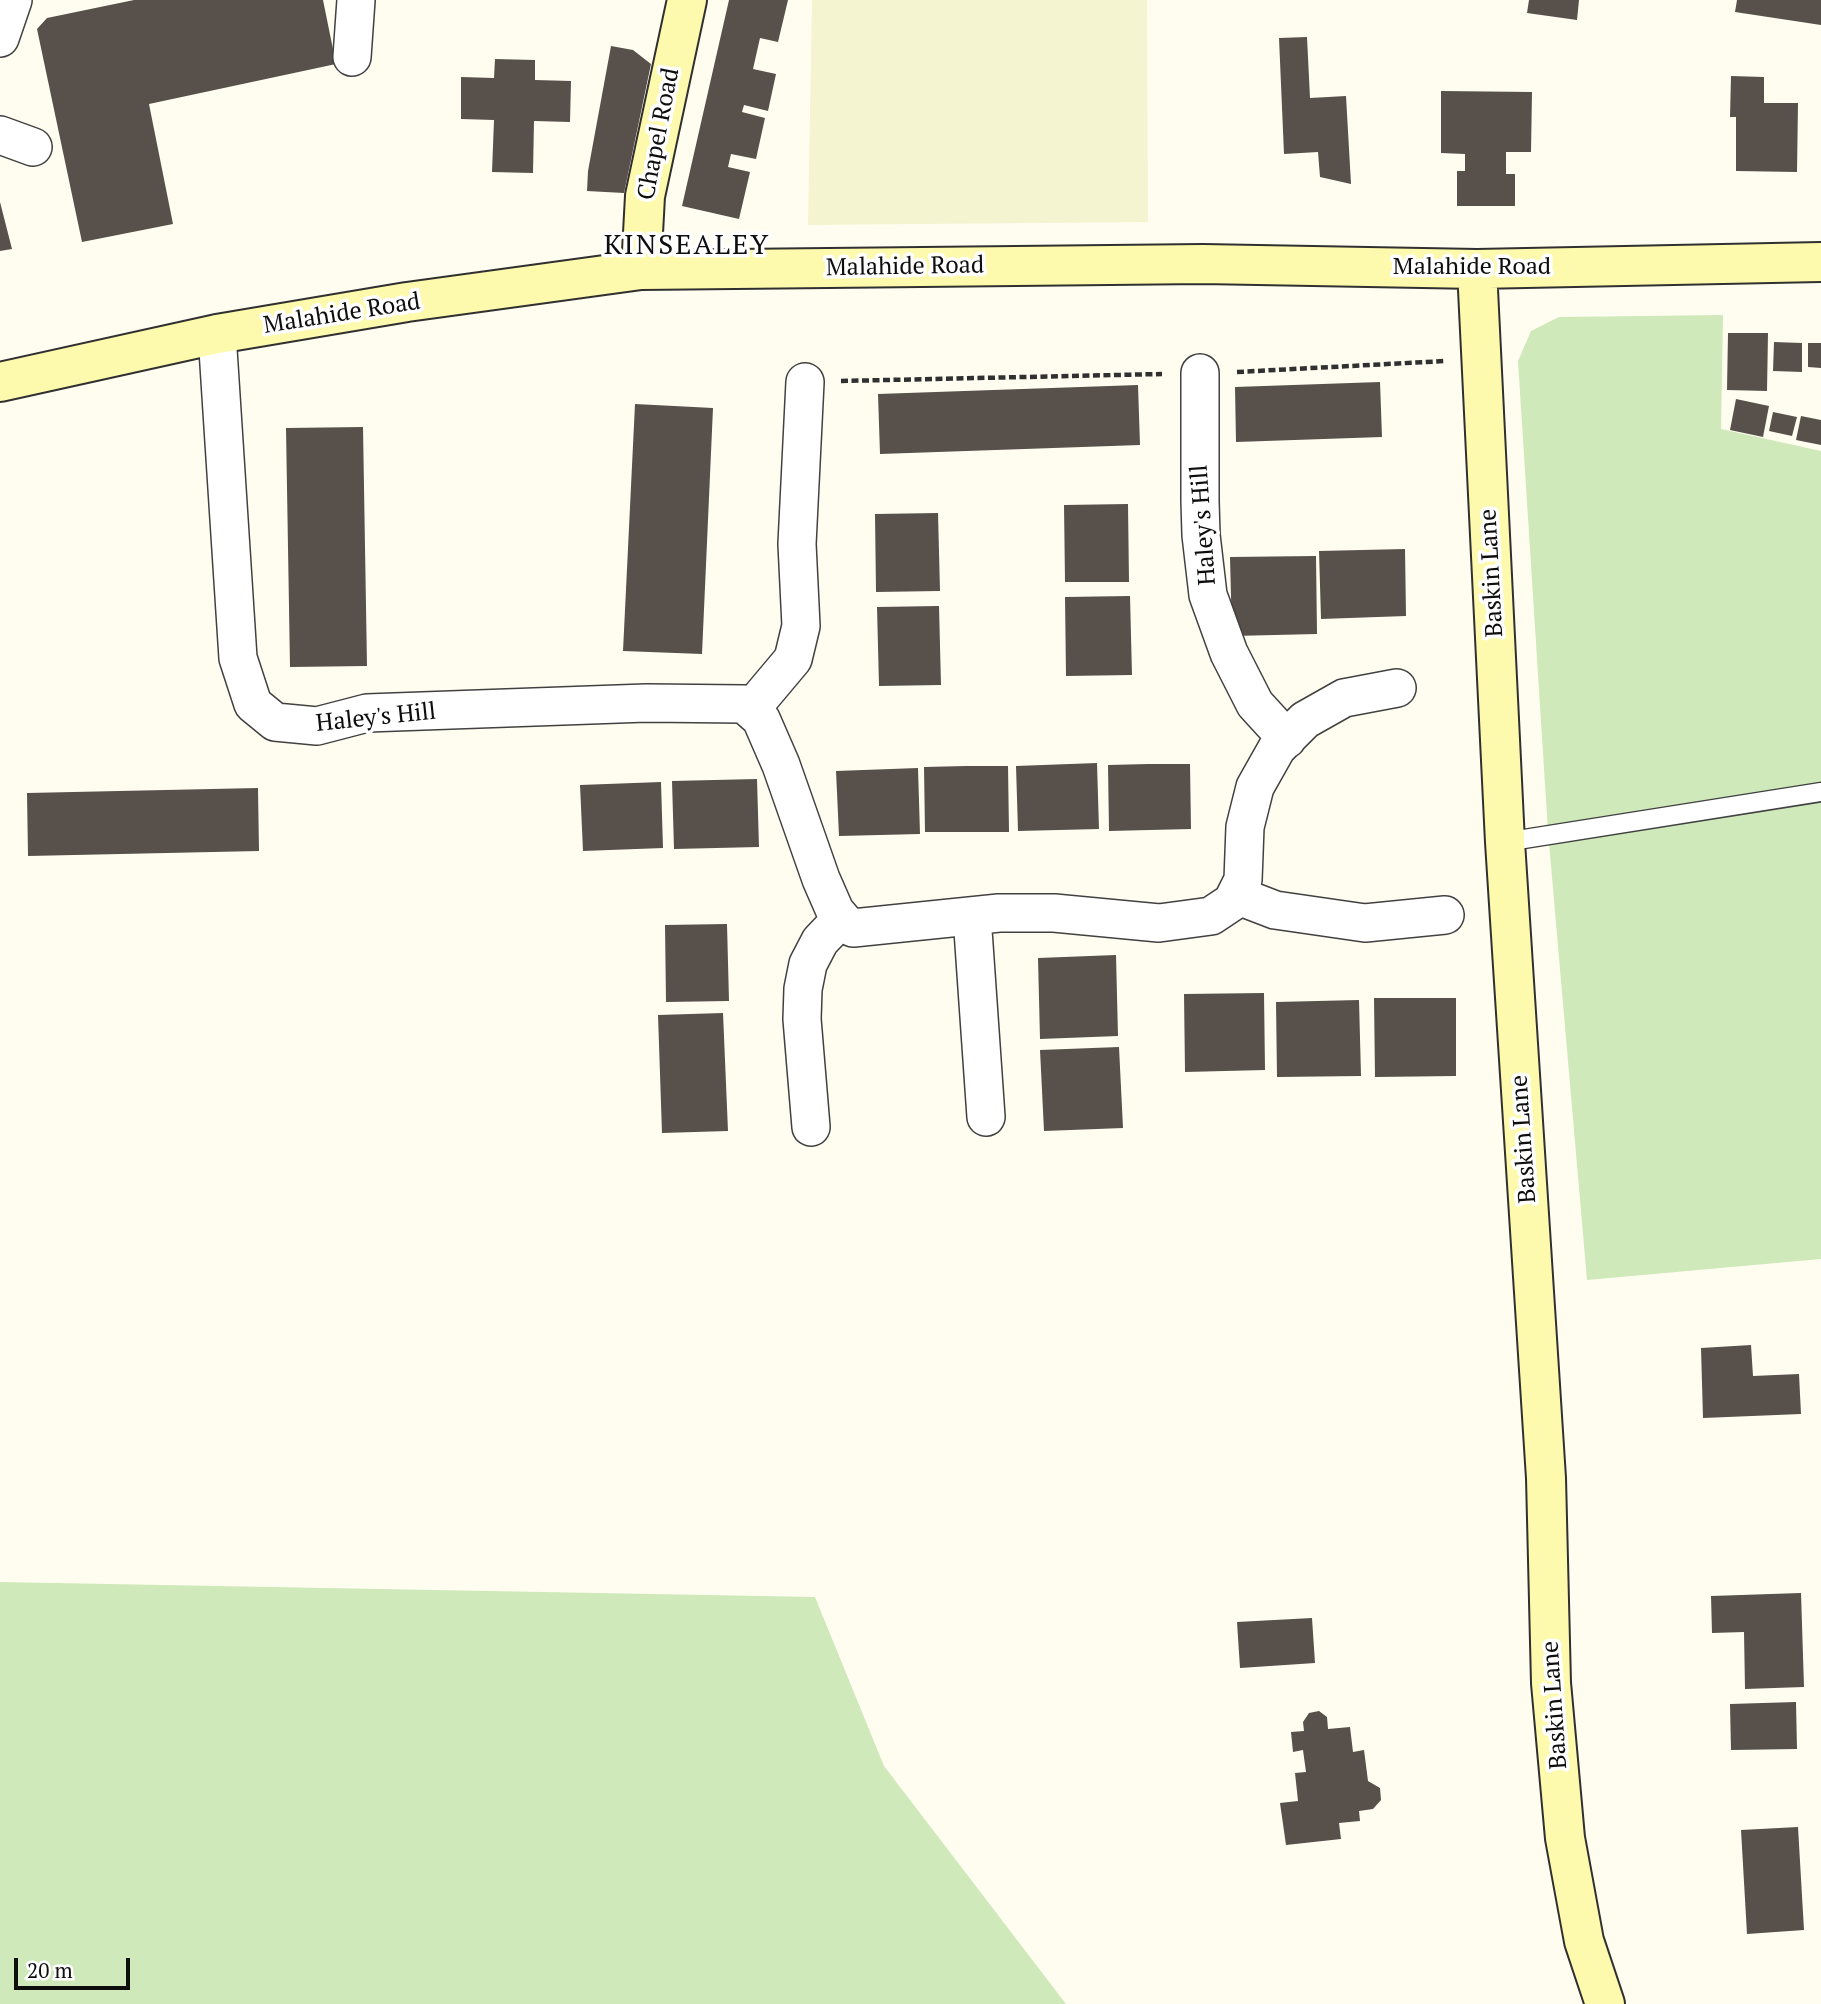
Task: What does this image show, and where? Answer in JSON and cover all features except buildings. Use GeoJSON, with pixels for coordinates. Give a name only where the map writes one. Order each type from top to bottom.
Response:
{"type":"FeatureCollection","features":[{"type":"Feature","properties":{"kind":"street"},"geometry":{"type":"LineString","coordinates":[[0,38],[13,0]]}},
{"type":"Feature","properties":{"kind":"street"},"geometry":{"type":"LineString","coordinates":[[352,57],[356,0]]}},
{"type":"Feature","properties":{"kind":"street","name":"Chapel Road"},"geometry":{"type":"LineString","coordinates":[[641,270],[645,196],[687,0]]}},
{"type":"Feature","properties":{"kind":"street","name":"Malahide Road"},"geometry":{"type":"LineString","coordinates":[[0,382],[217,334],[407,302],[641,270],[1203,264],[1478,269],[1821,262]]}},
{"type":"Feature","properties":{"kind":"street","name":"Baskin Lane"},"geometry":{"type":"LineString","coordinates":[[1478,269],[1505,842],[1546,1478],[1550,1683],[1565,1838],[1584,1941],[1605,2004]]}},
{"type":"Feature","properties":{"kind":"street","name":"Haley's Hill"},"geometry":{"type":"LineString","coordinates":[[217,334],[238,659],[253,704],[275,722],[317,726],[367,713],[646,703],[744,704],[751,709]]}},
{"type":"Feature","properties":{"kind":"street","name":"Haley's Hill"},"geometry":{"type":"LineString","coordinates":[[1200,373],[1201,535],[1208,595],[1229,653],[1255,704],[1287,739]]}},
{"type":"Feature","properties":{"kind":"street"},"geometry":{"type":"LineString","coordinates":[[806,382],[797,544],[801,626],[793,659],[751,709],[761,719],[781,765],[821,879],[846,925],[853,928],[972,916],[1054,913],[1159,923],[1211,916],[1232,902],[1244,880],[1245,827],[1255,787],[1277,748],[1305,720],[1344,698],[1397,688]]}},
{"type":"Feature","properties":{"kind":"street"},"geometry":{"type":"LineString","coordinates":[[1236,895],[1275,910],[1365,923],[1445,915]]}},
{"type":"Feature","properties":{"kind":"street"},"geometry":{"type":"LineString","coordinates":[[972,916],[986,1117]]}},
{"type":"Feature","properties":{"kind":"street"},"geometry":{"type":"LineString","coordinates":[[811,1127],[802,1019],[803,989],[808,964],[820,941],[841,919]]}},
{"type":"Feature","properties":{"kind":"lane"},"geometry":{"type":"LineString","coordinates":[[1505,842],[1821,792]]}},
{"type":"Feature","properties":{"kind":"path"},"geometry":{"type":"LineString","coordinates":[[806,382],[1200,373],[1481,360]]}},
{"type":"Feature","properties":{"kind":"green space"},"geometry":{"type":"Polygon","coordinates":[[[812,0],[1147,0],[1148,222],[808,225],[812,0]]]}},
{"type":"Feature","properties":{"kind":"green space"},"geometry":{"type":"Polygon","coordinates":[[[1723,315],[1721,429],[1821,451],[1821,1259],[1587,1280],[1548,831],[1518,361],[1531,331],[1559,317],[1723,315]]]}},
{"type":"Feature","properties":{"kind":"green space"},"geometry":{"type":"Polygon","coordinates":[[[0,1582],[815,1597],[884,1766],[1066,2004],[0,2004],[0,1582]]]}},
{"type":"Feature","properties":{"kind":"district","name":"KINSEALEY"},"geometry":{"type":"Point","coordinates":[687,246]}}]}
